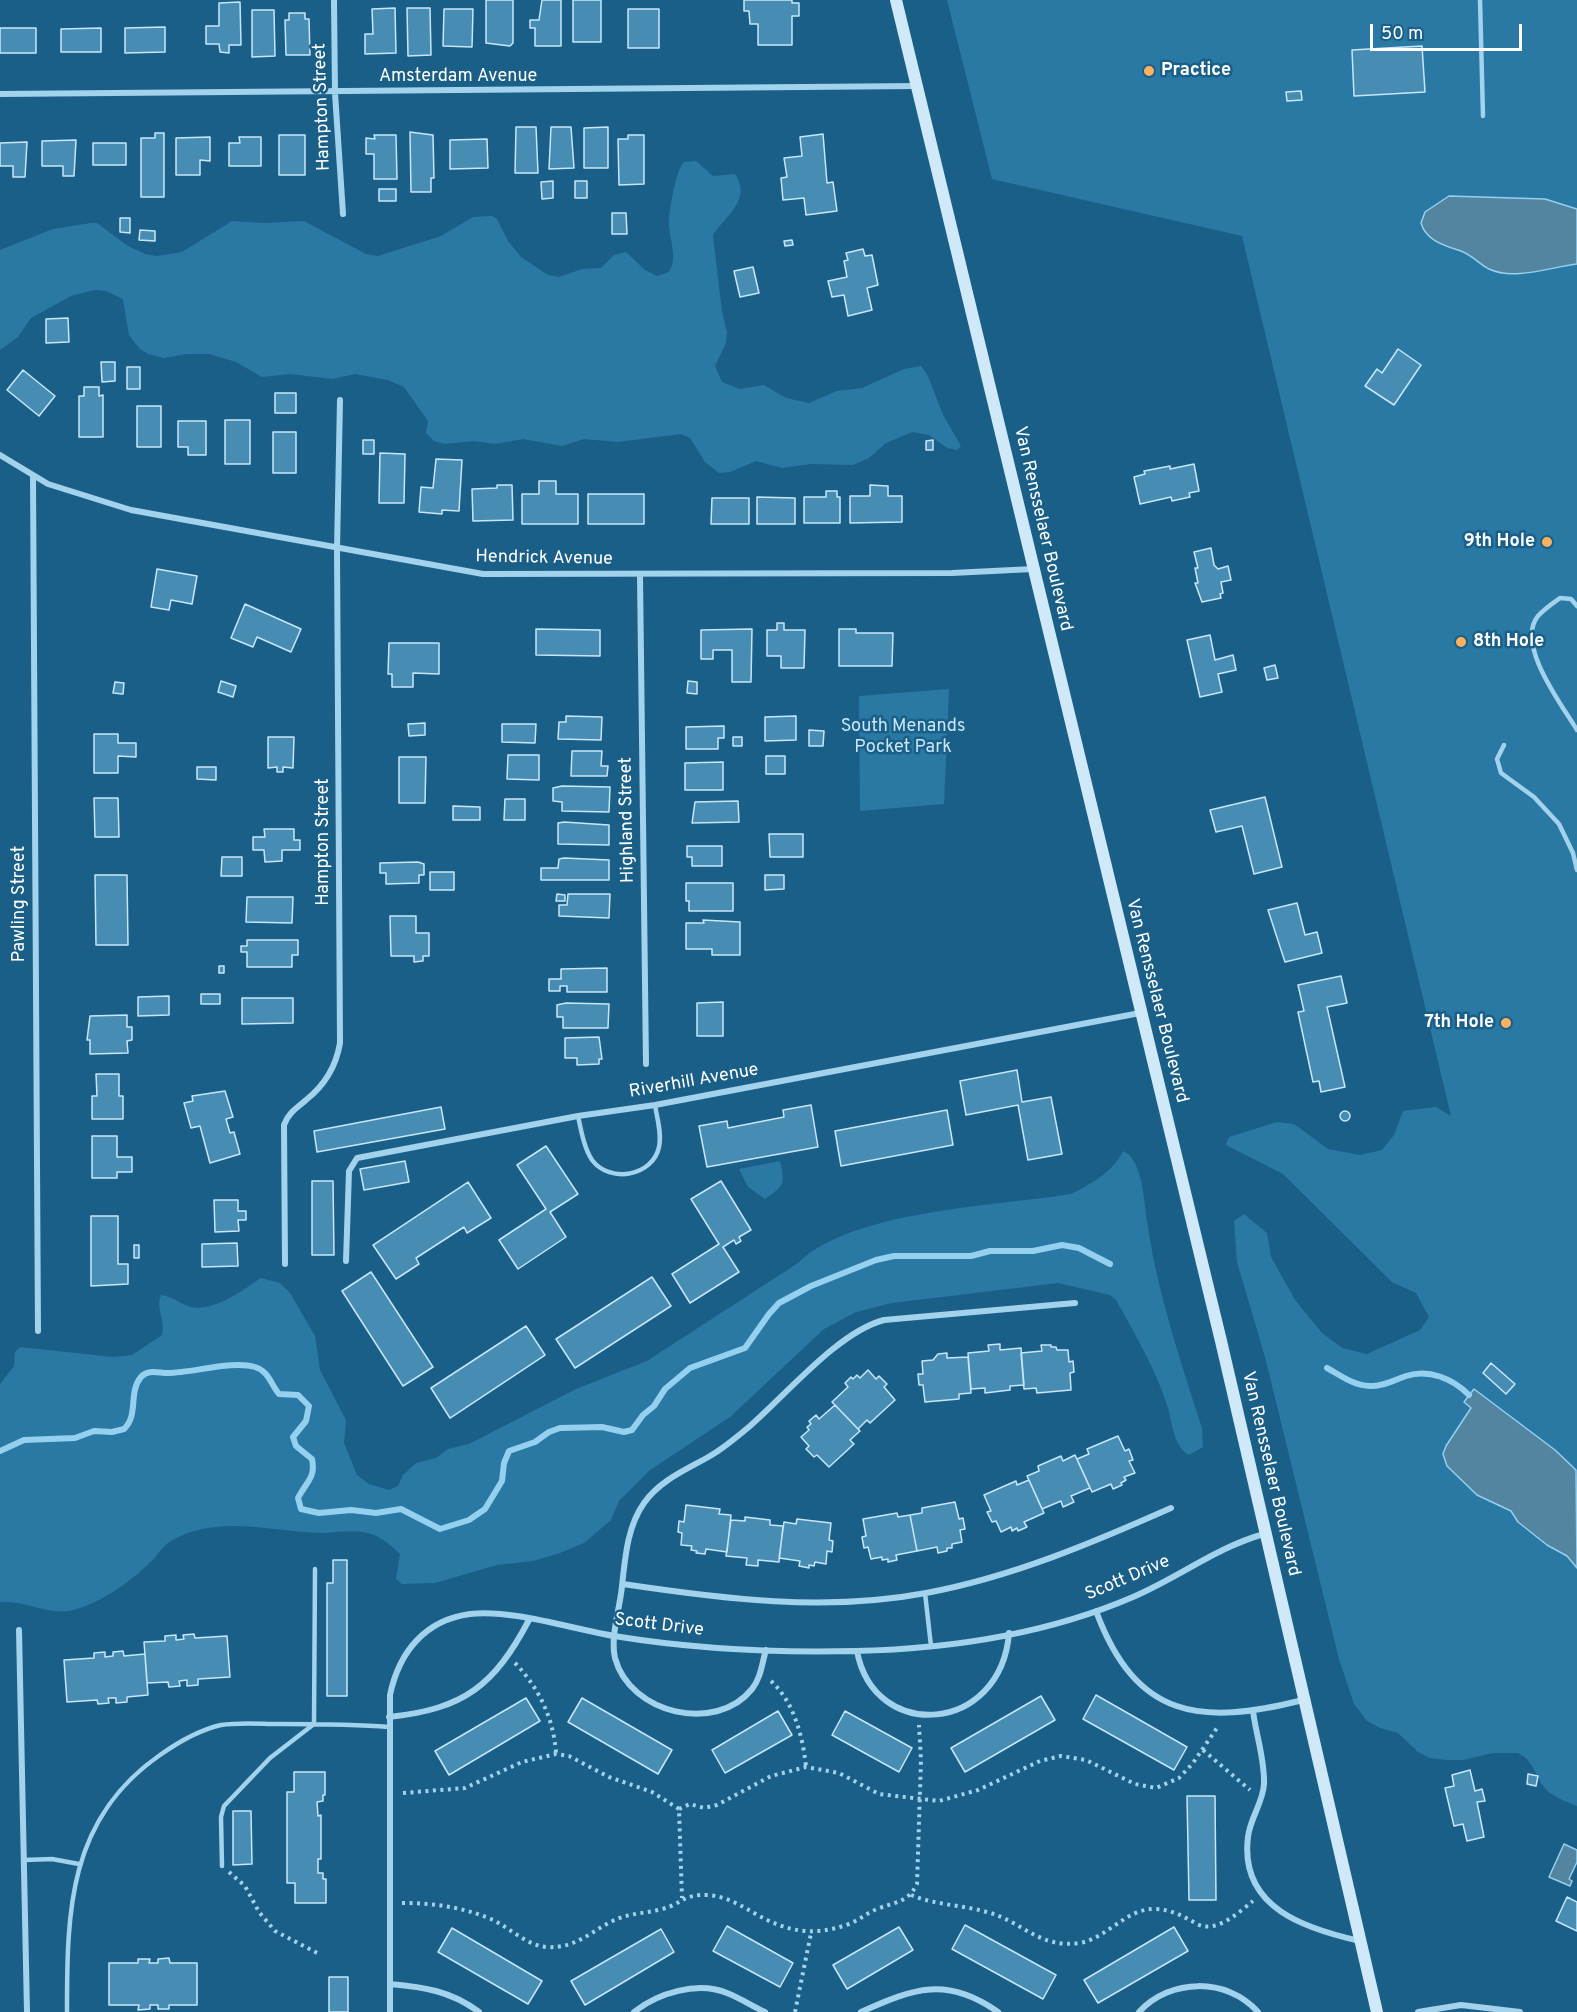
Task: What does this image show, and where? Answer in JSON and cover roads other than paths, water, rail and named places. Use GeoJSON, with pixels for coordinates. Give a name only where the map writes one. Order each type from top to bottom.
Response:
{"type":"FeatureCollection","features":[{"type":"Feature","properties":{"kind":"main road","name":"Van Rensselaer Boulevard"},"geometry":{"type":"LineString","coordinates":[[896,0],[1221,1341],[1264,1534],[1377,2012]]}},
{"type":"Feature","properties":{"kind":"street","name":"Hampton Street"},"geometry":{"type":"LineString","coordinates":[[334,0],[335,93],[343,213]]}},
{"type":"Feature","properties":{"kind":"street","name":"Amsterdam Avenue"},"geometry":{"type":"LineString","coordinates":[[0,94],[335,93],[917,86]]}},
{"type":"Feature","properties":{"kind":"street","name":"Hampton Street"},"geometry":{"type":"LineString","coordinates":[[285,1263],[285,1122],[294,1109],[326,1081],[337,1059],[340,1043],[337,549],[340,400]]}},
{"type":"Feature","properties":{"kind":"street","name":"Hendrick Avenue"},"geometry":{"type":"LineString","coordinates":[[0,455],[33,477],[88,498],[131,510],[483,574],[640,576],[952,573],[1034,569]]}},
{"type":"Feature","properties":{"kind":"street","name":"Pawling Street"},"geometry":{"type":"LineString","coordinates":[[33,477],[38,1330]]}},
{"type":"Feature","properties":{"kind":"street","name":"Highland Street"},"geometry":{"type":"LineString","coordinates":[[640,576],[646,1064]]}},
{"type":"Feature","properties":{"kind":"street","name":"Riverhill Avenue"},"geometry":{"type":"LineString","coordinates":[[345,1261],[349,1171],[357,1158],[578,1116],[656,1105],[1140,1013]]}},
{"type":"Feature","properties":{"kind":"street"},"geometry":{"type":"LineString","coordinates":[[766,1650],[759,1677],[745,1696],[720,1710],[695,1714],[664,1708],[641,1696],[623,1676],[615,1658],[615,1636],[622,1584],[630,1534],[639,1511],[650,1496],[672,1478],[736,1438],[858,1330],[884,1320],[1075,1304]]}},
{"type":"Feature","properties":{"kind":"street"},"geometry":{"type":"LineString","coordinates":[[622,1584],[698,1595],[785,1601],[850,1601],[925,1593],[1005,1573],[1068,1551],[1172,1508]]}},
{"type":"Feature","properties":{"kind":"street","name":"Scott Drive"},"geometry":{"type":"LineString","coordinates":[[390,2012],[390,1695],[398,1665],[406,1651],[425,1632],[447,1619],[472,1614],[498,1614],[615,1636],[669,1643],[766,1650],[857,1651],[931,1646],[1009,1633],[1096,1611],[1155,1587],[1234,1543],[1264,1534]]}},
{"type":"Feature","properties":{"kind":"street"},"geometry":{"type":"LineString","coordinates":[[1096,1611],[1119,1662],[1144,1689],[1155,1697],[1179,1707],[1223,1713],[1253,1711],[1304,1700]]}},
{"type":"Feature","properties":{"kind":"street"},"geometry":{"type":"LineString","coordinates":[[389,1717],[420,1714],[464,1699],[482,1686],[508,1656],[529,1620]]}},
{"type":"Feature","properties":{"kind":"street"},"geometry":{"type":"LineString","coordinates":[[19,1630],[27,2012]]}},
{"type":"Feature","properties":{"kind":"street"},"geometry":{"type":"LineString","coordinates":[[857,1651],[862,1671],[870,1685],[897,1706],[919,1713],[952,1712],[975,1701],[985,1693],[1002,1668],[1008,1650],[1009,1633]]}},
{"type":"Feature","properties":{"kind":"street"},"geometry":{"type":"LineString","coordinates":[[1253,1711],[1264,1777],[1261,1799],[1250,1826],[1247,1851],[1251,1870],[1263,1893],[1279,1911],[1301,1925],[1318,1932],[1360,1941]]}},
{"type":"Feature","properties":{"kind":"street"},"geometry":{"type":"LineString","coordinates":[[390,1984],[443,1992],[464,2001],[479,2012]]}},
{"type":"Feature","properties":{"kind":"street"},"geometry":{"type":"LineString","coordinates":[[1139,2012],[1152,2000],[1172,1991],[1209,1986],[1235,1993],[1258,2012]]}},
{"type":"Feature","properties":{"kind":"street"},"geometry":{"type":"LineString","coordinates":[[634,2012],[661,1997],[700,1988],[726,1992],[765,2012]]}},
{"type":"Feature","properties":{"kind":"street"},"geometry":{"type":"LineString","coordinates":[[861,2012],[914,1990],[938,1988],[965,1993],[998,2012]]}},
{"type":"Feature","properties":{"kind":"street"},"geometry":{"type":"LineString","coordinates":[[1418,2012],[1461,2005],[1520,2012]]}},
{"type":"Feature","properties":{"kind":"lane"},"geometry":{"type":"LineString","coordinates":[[1480,0],[1484,117]]}},
{"type":"Feature","properties":{"kind":"lane"},"geometry":{"type":"LineString","coordinates":[[1577,606],[1571,599],[1560,598],[1537,617],[1531,634],[1534,656],[1577,730]]}},
{"type":"Feature","properties":{"kind":"lane"},"geometry":{"type":"LineString","coordinates":[[1504,745],[1497,759],[1501,773],[1534,797],[1559,824],[1574,853],[1577,870]]}},
{"type":"Feature","properties":{"kind":"lane"},"geometry":{"type":"LineString","coordinates":[[578,1116],[591,1159],[607,1171],[626,1174],[645,1167],[658,1152],[660,1138],[656,1105]]}},
{"type":"Feature","properties":{"kind":"lane"},"geometry":{"type":"LineString","coordinates":[[314,1724],[315,1569]]}},
{"type":"Feature","properties":{"kind":"lane"},"geometry":{"type":"LineString","coordinates":[[925,1593],[931,1646]]}},
{"type":"Feature","properties":{"kind":"lane"},"geometry":{"type":"LineString","coordinates":[[222,1866],[221,1817],[224,1806],[270,1758],[314,1724]]}},
{"type":"Feature","properties":{"kind":"lane"},"geometry":{"type":"LineString","coordinates":[[67,2012],[69,1925],[79,1864],[93,1829],[103,1812],[135,1775],[171,1748],[222,1725],[314,1724],[389,1727]]}},
{"type":"Feature","properties":{"kind":"lane"},"geometry":{"type":"LineString","coordinates":[[24,1860],[52,1859],[79,1864]]}},
{"type":"Feature","properties":{"kind":"waterway"},"geometry":{"type":"LineString","coordinates":[[0,1451],[24,1440],[75,1438],[94,1431],[112,1432],[124,1429],[129,1423],[133,1410],[137,1383],[147,1373],[246,1365],[264,1372],[279,1394],[298,1395],[309,1406],[306,1421],[293,1437],[296,1446],[312,1459],[313,1465],[310,1480],[298,1498],[301,1509],[319,1513],[351,1510],[376,1513],[401,1509],[440,1529],[469,1520],[485,1509],[502,1481],[504,1463],[509,1451],[535,1442],[549,1432],[560,1428],[602,1427],[624,1432],[632,1430],[643,1415],[654,1406],[665,1389],[690,1368],[745,1348],[779,1303],[811,1286],[876,1260],[894,1256],[971,1256],[990,1251],[1033,1251],[1062,1245],[1079,1248],[1110,1264]]}},
{"type":"Feature","properties":{"kind":"waterway"},"geometry":{"type":"LineString","coordinates":[[1327,1368],[1364,1386],[1384,1384],[1415,1374],[1432,1374],[1448,1380],[1469,1395]]}},
{"type":"Feature","properties":{"kind":"place","name":"Practice"},"geometry":{"type":"Point","coordinates":[1149,71]}},
{"type":"Feature","properties":{"kind":"place","name":"9th Hole"},"geometry":{"type":"Point","coordinates":[1547,542]}},
{"type":"Feature","properties":{"kind":"place","name":"8th Hole"},"geometry":{"type":"Point","coordinates":[1461,642]}},
{"type":"Feature","properties":{"kind":"place","name":"7th Hole"},"geometry":{"type":"Point","coordinates":[1506,1023]}},
{"type":"Feature","properties":{"kind":"park label","name":"South Menands Pocket Park"},"geometry":{"type":"Point","coordinates":[903,737]}}]}
